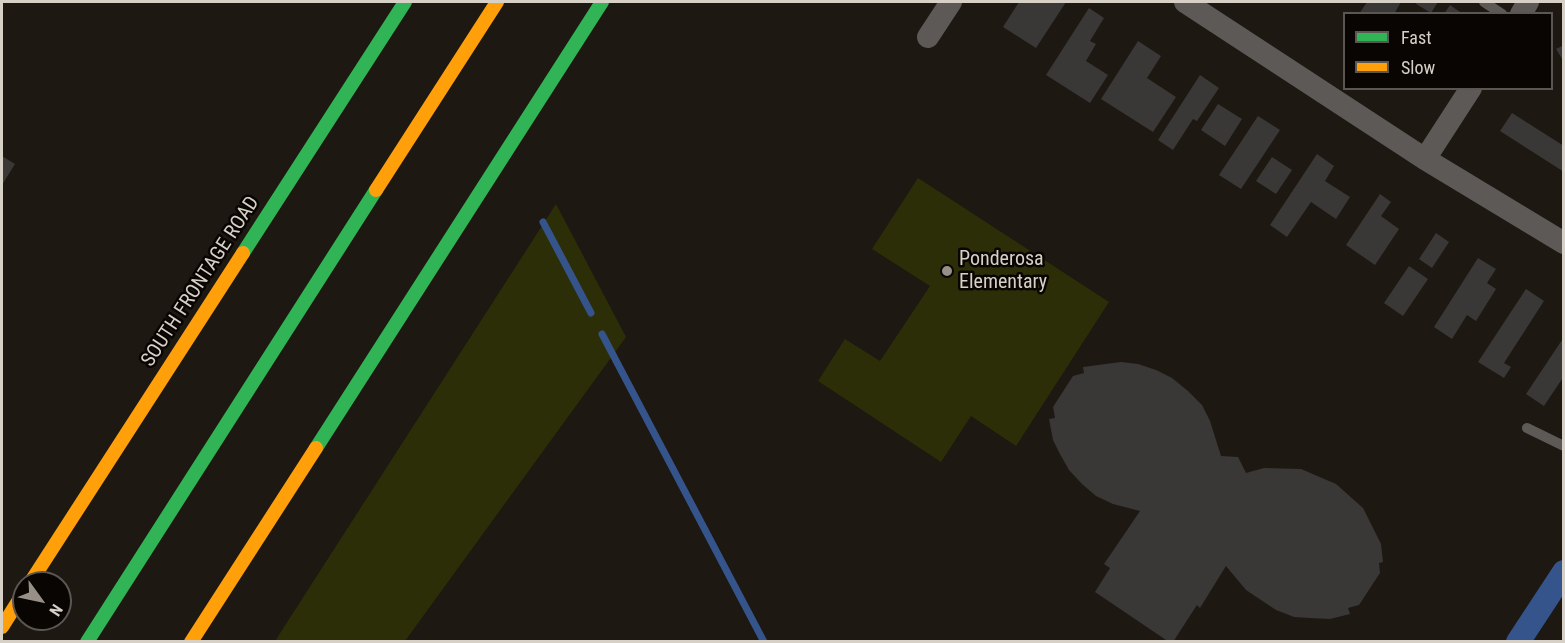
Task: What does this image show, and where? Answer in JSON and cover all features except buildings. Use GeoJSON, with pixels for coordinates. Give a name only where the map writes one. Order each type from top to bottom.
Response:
{"type":"FeatureCollection","features":[{"type":"Feature","properties":{"kind":"main road","name":"SOUTH FRONTAGE ROAD"},"geometry":{"type":"LineString","coordinates":[[38,571],[405,2]]}},
{"type":"Feature","properties":{"kind":"main road"},"geometry":{"type":"LineString","coordinates":[[87,642],[497,2]]}},
{"type":"Feature","properties":{"kind":"main road"},"geometry":{"type":"LineString","coordinates":[[192,642],[602,2]]}},
{"type":"Feature","properties":{"kind":"street"},"geometry":{"type":"LineString","coordinates":[[928,37],[951,2]]}},
{"type":"Feature","properties":{"kind":"street"},"geometry":{"type":"LineString","coordinates":[[1185,2],[1425,159],[1563,243]]}},
{"type":"Feature","properties":{"kind":"street"},"geometry":{"type":"LineString","coordinates":[[1425,159],[1470,90]]}},
{"type":"Feature","properties":{"kind":"lane"},"geometry":{"type":"LineString","coordinates":[[1484,2],[1499,12]]}},
{"type":"Feature","properties":{"kind":"lane"},"geometry":{"type":"LineString","coordinates":[[1527,428],[1563,446]]}},
{"type":"Feature","properties":{"kind":"green space"},"geometry":{"type":"Polygon","coordinates":[[[918,178],[1109,302],[1016,446],[971,416],[941,462],[818,381],[845,339],[880,361],[930,286],[872,249],[918,178]]]}},
{"type":"Feature","properties":{"kind":"green space"},"geometry":{"type":"Polygon","coordinates":[[[556,204],[626,337],[405,641],[275,641],[556,204]]]}},
{"type":"Feature","properties":{"kind":"waterway"},"geometry":{"type":"LineString","coordinates":[[543,222],[591,313]]}},
{"type":"Feature","properties":{"kind":"waterway"},"geometry":{"type":"LineString","coordinates":[[602,334],[764,642]]}},
{"type":"Feature","properties":{"kind":"waterway"},"geometry":{"type":"LineString","coordinates":[[1518,642],[1564,572]]}},
{"type":"Feature","properties":{"kind":"traffic: fast"},"geometry":{"type":"LineString","coordinates":[[243,253],[405,2]]}},
{"type":"Feature","properties":{"kind":"traffic: fast"},"geometry":{"type":"LineString","coordinates":[[316,448],[602,2]]}},
{"type":"Feature","properties":{"kind":"traffic: fast"},"geometry":{"type":"LineString","coordinates":[[87,642],[376,190]]}},
{"type":"Feature","properties":{"kind":"traffic: slow"},"geometry":{"type":"LineString","coordinates":[[376,190],[497,2]]}},
{"type":"Feature","properties":{"kind":"traffic: slow"},"geometry":{"type":"LineString","coordinates":[[38,571],[243,253]]}},
{"type":"Feature","properties":{"kind":"traffic: slow"},"geometry":{"type":"LineString","coordinates":[[191,642],[316,448]]}},
{"type":"Feature","properties":{"kind":"traffic: slow"},"geometry":{"type":"LineString","coordinates":[[2,627],[12,611]]}},
{"type":"Feature","properties":{"kind":"place","name":"Ponderosa Elementary"},"geometry":{"type":"Point","coordinates":[947,271]}}]}
